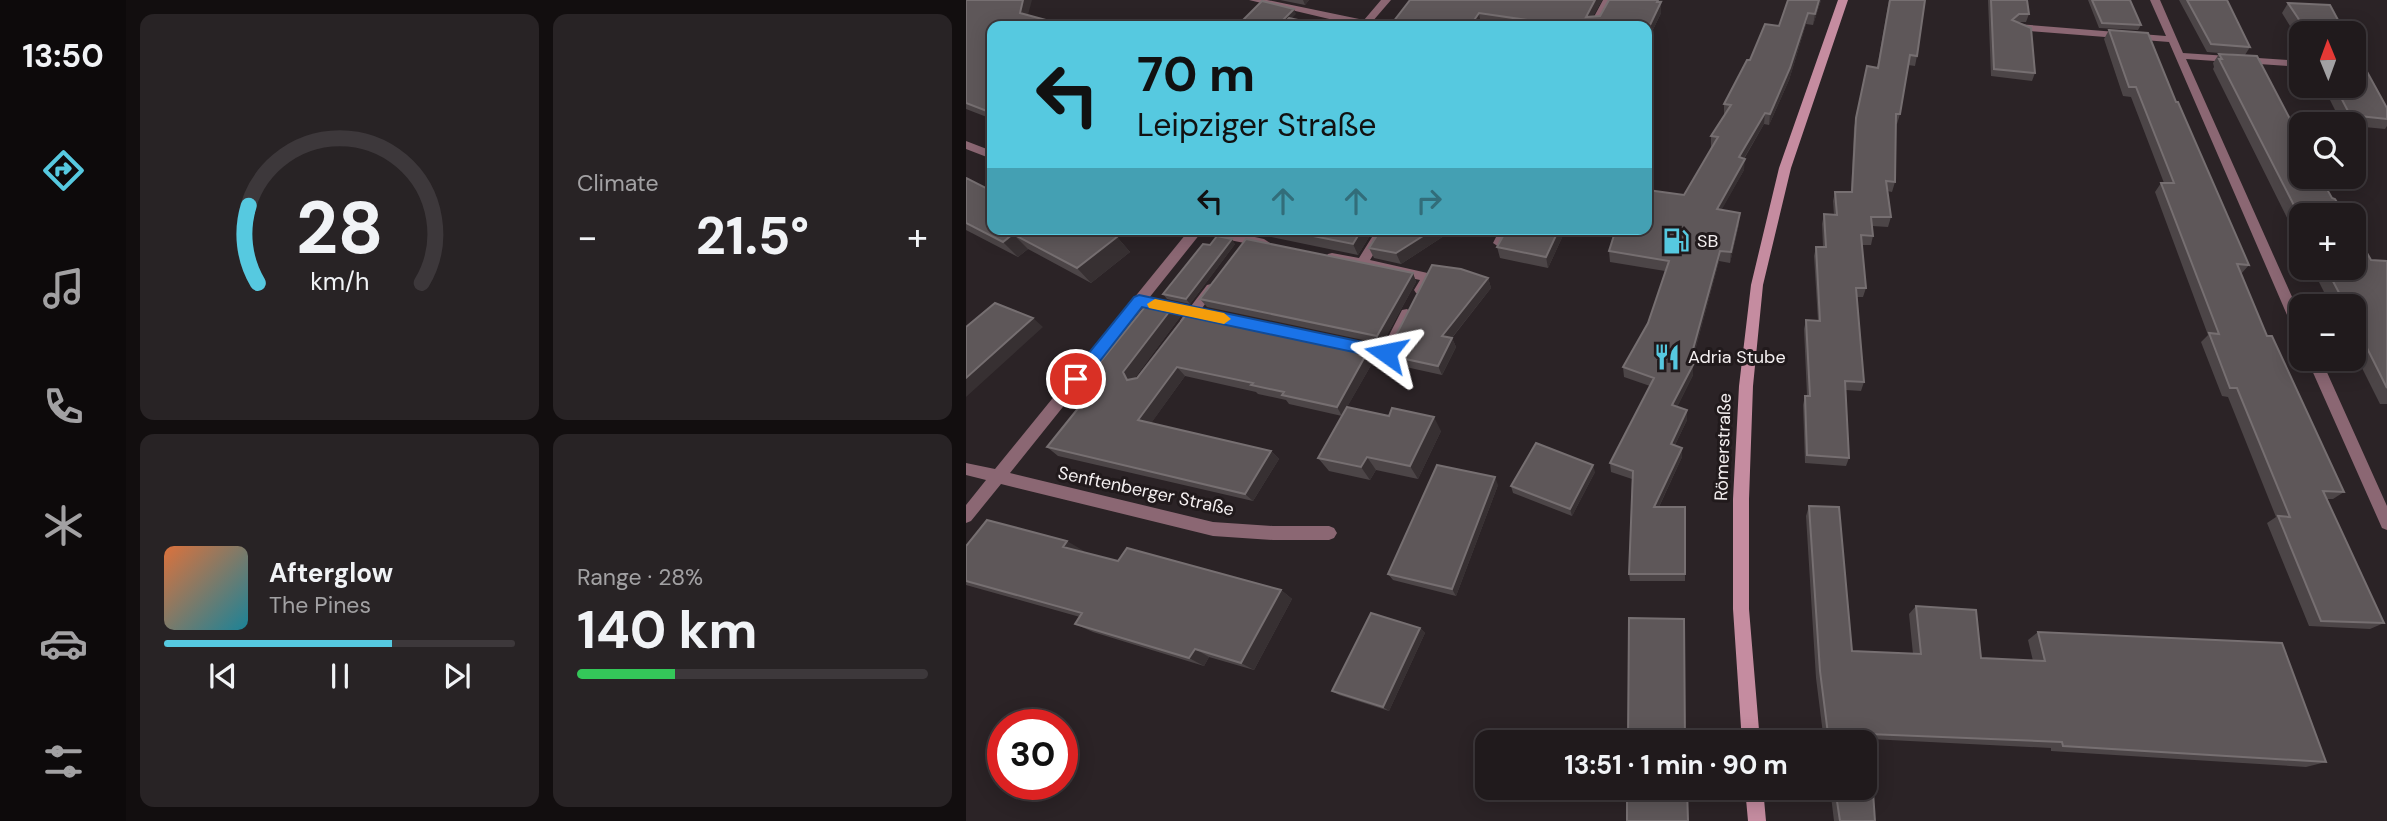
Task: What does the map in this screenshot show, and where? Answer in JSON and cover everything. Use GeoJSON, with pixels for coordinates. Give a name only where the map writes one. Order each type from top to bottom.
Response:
{"type":"FeatureCollection","features":[{"type":"Feature","properties":{"kind":"main road","name":"Römerstraße"},"geometry":{"type":"LineString","coordinates":[[1750,730],[1741,608],[1741,512],[1746,386],[1756,285],[1785,168],[1843,0]]}},
{"type":"Feature","properties":{"kind":"main road"},"geometry":{"type":"LineString","coordinates":[[1756,800],[1757,821]]}},
{"type":"Feature","properties":{"kind":"street"},"geometry":{"type":"LineString","coordinates":[[1254,0],[1347,21]]}},
{"type":"Feature","properties":{"kind":"street"},"geometry":{"type":"LineString","coordinates":[[1368,21],[1385,0]]}},
{"type":"Feature","properties":{"kind":"street"},"geometry":{"type":"LineString","coordinates":[[1597,21],[1608,0]]}},
{"type":"Feature","properties":{"kind":"street"},"geometry":{"type":"LineString","coordinates":[[2154,0],[2289,304]]}},
{"type":"Feature","properties":{"kind":"street"},"geometry":{"type":"LineString","coordinates":[[2017,27],[2172,38]]}},
{"type":"Feature","properties":{"kind":"street"},"geometry":{"type":"LineString","coordinates":[[2179,56],[2289,63]]}},
{"type":"Feature","properties":{"kind":"street"},"geometry":{"type":"LineString","coordinates":[[966,145],[987,153]]}},
{"type":"Feature","properties":{"kind":"street"},"geometry":{"type":"LineString","coordinates":[[966,516],[1192,235]]}},
{"type":"Feature","properties":{"kind":"street"},"geometry":{"type":"LineString","coordinates":[[1215,235],[1244,245],[1273,245]]}},
{"type":"Feature","properties":{"kind":"street"},"geometry":{"type":"LineString","coordinates":[[1362,263],[1379,235]]}},
{"type":"Feature","properties":{"kind":"street"},"geometry":{"type":"LineString","coordinates":[[1499,243],[1503,235]]}},
{"type":"Feature","properties":{"kind":"street"},"geometry":{"type":"LineString","coordinates":[[1324,255],[1428,277],[1386,353],[1360,347]]}},
{"type":"Feature","properties":{"kind":"street"},"geometry":{"type":"LineString","coordinates":[[1139,301],[1231,320]]}},
{"type":"Feature","properties":{"kind":"street"},"geometry":{"type":"LineString","coordinates":[[2319,371],[2387,523]]}},
{"type":"Feature","properties":{"kind":"street","name":"Senftenberger Straße"},"geometry":{"type":"LineString","coordinates":[[966,469],[1213,529],[1329,533]]}},
{"type":"Feature","properties":{"kind":"lane"},"geometry":{"type":"LineString","coordinates":[[1178,332],[1217,281]]}},
{"type":"Feature","properties":{"kind":"building"},"geometry":{"type":"Polygon","coordinates":[[[966,0],[1023,0],[1020,13],[1050,21],[987,21],[987,111],[966,103],[966,0]]]}},
{"type":"Feature","properties":{"kind":"building"},"geometry":{"type":"Polygon","coordinates":[[[1410,0],[1595,0],[1586,17],[1600,16],[1609,0],[1661,2],[1652,21],[1534,21],[1479,13],[1473,21],[1394,21],[1410,0]]]}},
{"type":"Feature","properties":{"kind":"building"},"geometry":{"type":"Polygon","coordinates":[[[1788,0],[1819,0],[1815,14],[1808,13],[1790,68],[1770,114],[1765,113],[1739,157],[1745,159],[1717,209],[1740,213],[1731,252],[1720,251],[1689,364],[1693,365],[1672,405],[1687,410],[1671,444],[1682,448],[1654,507],[1685,507],[1685,574],[1629,574],[1633,471],[1610,463],[1654,378],[1623,367],[1648,323],[1669,261],[1609,251],[1614,235],[1652,235],[1652,191],[1684,195],[1718,137],[1711,136],[1731,105],[1724,104],[1747,60],[1750,60],[1765,24],[1779,26],[1788,0]]]}},
{"type":"Feature","properties":{"kind":"building"},"geometry":{"type":"Polygon","coordinates":[[[1890,0],[1925,0],[1917,56],[1910,55],[1900,114],[1896,114],[1895,182],[1886,181],[1891,217],[1871,217],[1873,236],[1861,235],[1866,288],[1856,288],[1864,382],[1845,381],[1849,458],[1807,455],[1805,396],[1810,396],[1806,320],[1820,321],[1816,247],[1826,247],[1824,214],[1837,215],[1835,192],[1852,192],[1856,118],[1867,66],[1878,68],[1890,0]]]}},
{"type":"Feature","properties":{"kind":"building"},"geometry":{"type":"Polygon","coordinates":[[[1991,0],[2027,0],[2029,14],[2019,14],[2012,20],[2031,28],[2035,73],[1994,69],[1991,0]]]}},
{"type":"Feature","properties":{"kind":"building"},"geometry":{"type":"Polygon","coordinates":[[[2092,0],[2130,0],[2141,25],[2102,23],[2092,0]]]}},
{"type":"Feature","properties":{"kind":"building"},"geometry":{"type":"Polygon","coordinates":[[[2187,0],[2227,0],[2250,47],[2211,44],[2187,0]]]}},
{"type":"Feature","properties":{"kind":"building"},"geometry":{"type":"Polygon","coordinates":[[[1262,1],[1294,9],[1282,21],[1242,21],[1262,1]]]}},
{"type":"Feature","properties":{"kind":"building"},"geometry":{"type":"Polygon","coordinates":[[[2288,3],[2330,5],[2339,21],[2300,21],[2288,3]]]}},
{"type":"Feature","properties":{"kind":"building"},"geometry":{"type":"Polygon","coordinates":[[[2109,30],[2148,33],[2249,265],[2237,264],[2267,336],[2272,336],[2344,492],[2323,491],[2384,623],[2321,621],[2278,516],[2290,517],[2237,388],[2230,388],[2209,333],[2219,334],[2161,183],[2174,183],[2136,87],[2129,87],[2109,30]]]}},
{"type":"Feature","properties":{"kind":"building"},"geometry":{"type":"Polygon","coordinates":[[[2219,54],[2257,56],[2289,117],[2289,189],[2327,189],[2338,203],[2293,203],[2219,59],[2222,59],[2219,54]]]}},
{"type":"Feature","properties":{"kind":"building"},"geometry":{"type":"Polygon","coordinates":[[[2366,70],[2387,108],[2387,119],[2366,117],[2366,112],[2348,112],[2341,98],[2366,98],[2366,70]]]}},
{"type":"Feature","properties":{"kind":"building"},"geometry":{"type":"Polygon","coordinates":[[[966,178],[987,188],[987,234],[966,223],[966,178]]]}},
{"type":"Feature","properties":{"kind":"building"},"geometry":{"type":"Polygon","coordinates":[[[989,235],[1012,235],[1003,242],[989,235]]]}},
{"type":"Feature","properties":{"kind":"building"},"geometry":{"type":"Polygon","coordinates":[[[1015,235],[1117,237],[1077,268],[1015,235]]]}},
{"type":"Feature","properties":{"kind":"building"},"geometry":{"type":"Polygon","coordinates":[[[1308,235],[1358,235],[1353,244],[1308,235]]]}},
{"type":"Feature","properties":{"kind":"building"},"geometry":{"type":"Polygon","coordinates":[[[1377,235],[1424,235],[1396,253],[1369,248],[1377,235]]]}},
{"type":"Feature","properties":{"kind":"building"},"geometry":{"type":"Polygon","coordinates":[[[1504,235],[1556,235],[1546,257],[1497,247],[1504,235]]]}},
{"type":"Feature","properties":{"kind":"building"},"geometry":{"type":"Polygon","coordinates":[[[1217,236],[1232,239],[1186,299],[1163,294],[1203,244],[1210,245],[1217,236]]]}},
{"type":"Feature","properties":{"kind":"building"},"geometry":{"type":"Polygon","coordinates":[[[1246,239],[1413,273],[1377,336],[1200,299],[1246,239]]]}},
{"type":"Feature","properties":{"kind":"building"},"geometry":{"type":"Polygon","coordinates":[[[2366,251],[2371,260],[2387,261],[2387,388],[2366,346],[2366,294],[2340,294],[2332,280],[2366,280],[2366,251]]]}},
{"type":"Feature","properties":{"kind":"building"},"geometry":{"type":"Polygon","coordinates":[[[1432,265],[1461,269],[1488,278],[1442,336],[1452,338],[1438,366],[1368,351],[1337,407],[1282,395],[1284,392],[1251,385],[1253,383],[1177,367],[1138,420],[1271,451],[1245,494],[1047,447],[1080,406],[1067,403],[1148,303],[1172,308],[1123,372],[1127,380],[1137,378],[1189,311],[1382,351],[1389,349],[1432,265]]]}},
{"type":"Feature","properties":{"kind":"building"},"geometry":{"type":"Polygon","coordinates":[[[995,303],[1033,318],[966,378],[966,327],[995,303]]]}},
{"type":"Feature","properties":{"kind":"building"},"geometry":{"type":"Polygon","coordinates":[[[1347,407],[1389,416],[1392,408],[1434,417],[1410,466],[1367,457],[1361,467],[1318,458],[1347,407]]]}},
{"type":"Feature","properties":{"kind":"building"},"geometry":{"type":"Polygon","coordinates":[[[1536,443],[1593,465],[1570,509],[1511,486],[1536,443]]]}},
{"type":"Feature","properties":{"kind":"building"},"geometry":{"type":"Polygon","coordinates":[[[1437,465],[1495,477],[1452,589],[1388,574],[1437,465]]]}},
{"type":"Feature","properties":{"kind":"building"},"geometry":{"type":"Polygon","coordinates":[[[1809,506],[1839,507],[1852,651],[1921,654],[1916,606],[1976,610],[1981,658],[2045,661],[2038,632],[2282,643],[2326,762],[2063,746],[2062,742],[1877,734],[1877,730],[1827,730],[1820,671],[1809,506]]]}},
{"type":"Feature","properties":{"kind":"building"},"geometry":{"type":"Polygon","coordinates":[[[987,520],[1067,541],[1063,547],[1118,561],[1127,548],[1281,590],[1241,663],[1195,649],[1189,658],[1075,624],[1082,613],[966,581],[966,546],[987,520]]]}},
{"type":"Feature","properties":{"kind":"building"},"geometry":{"type":"Polygon","coordinates":[[[1371,613],[1420,628],[1383,707],[1332,691],[1371,613]]]}},
{"type":"Feature","properties":{"kind":"building"},"geometry":{"type":"Polygon","coordinates":[[[1629,618],[1684,619],[1685,730],[1628,730],[1629,618]]]}},
{"type":"Feature","properties":{"kind":"building"},"geometry":{"type":"Polygon","coordinates":[[[1627,800],[1687,800],[1688,821],[1627,821],[1627,800]]]}},
{"type":"Feature","properties":{"kind":"building"},"geometry":{"type":"Polygon","coordinates":[[[1837,800],[1874,800],[1875,821],[1840,821],[1837,800]]]}},
{"type":"Feature","properties":{"kind":"slow traffic"},"geometry":{"type":"LineString","coordinates":[[1155,304],[1224,319]]}},
{"type":"Feature","properties":{"kind":"place","name":"SB"},"geometry":{"type":"Point","coordinates":[1676,241]}},
{"type":"Feature","properties":{"kind":"place","name":"Adria Stube"},"geometry":{"type":"Point","coordinates":[1667,357]}},
{"type":"Feature","properties":{"kind":"route"},"geometry":{"type":"LineString","coordinates":[[1076,379],[1139,301],[1386,353]]}}]}
